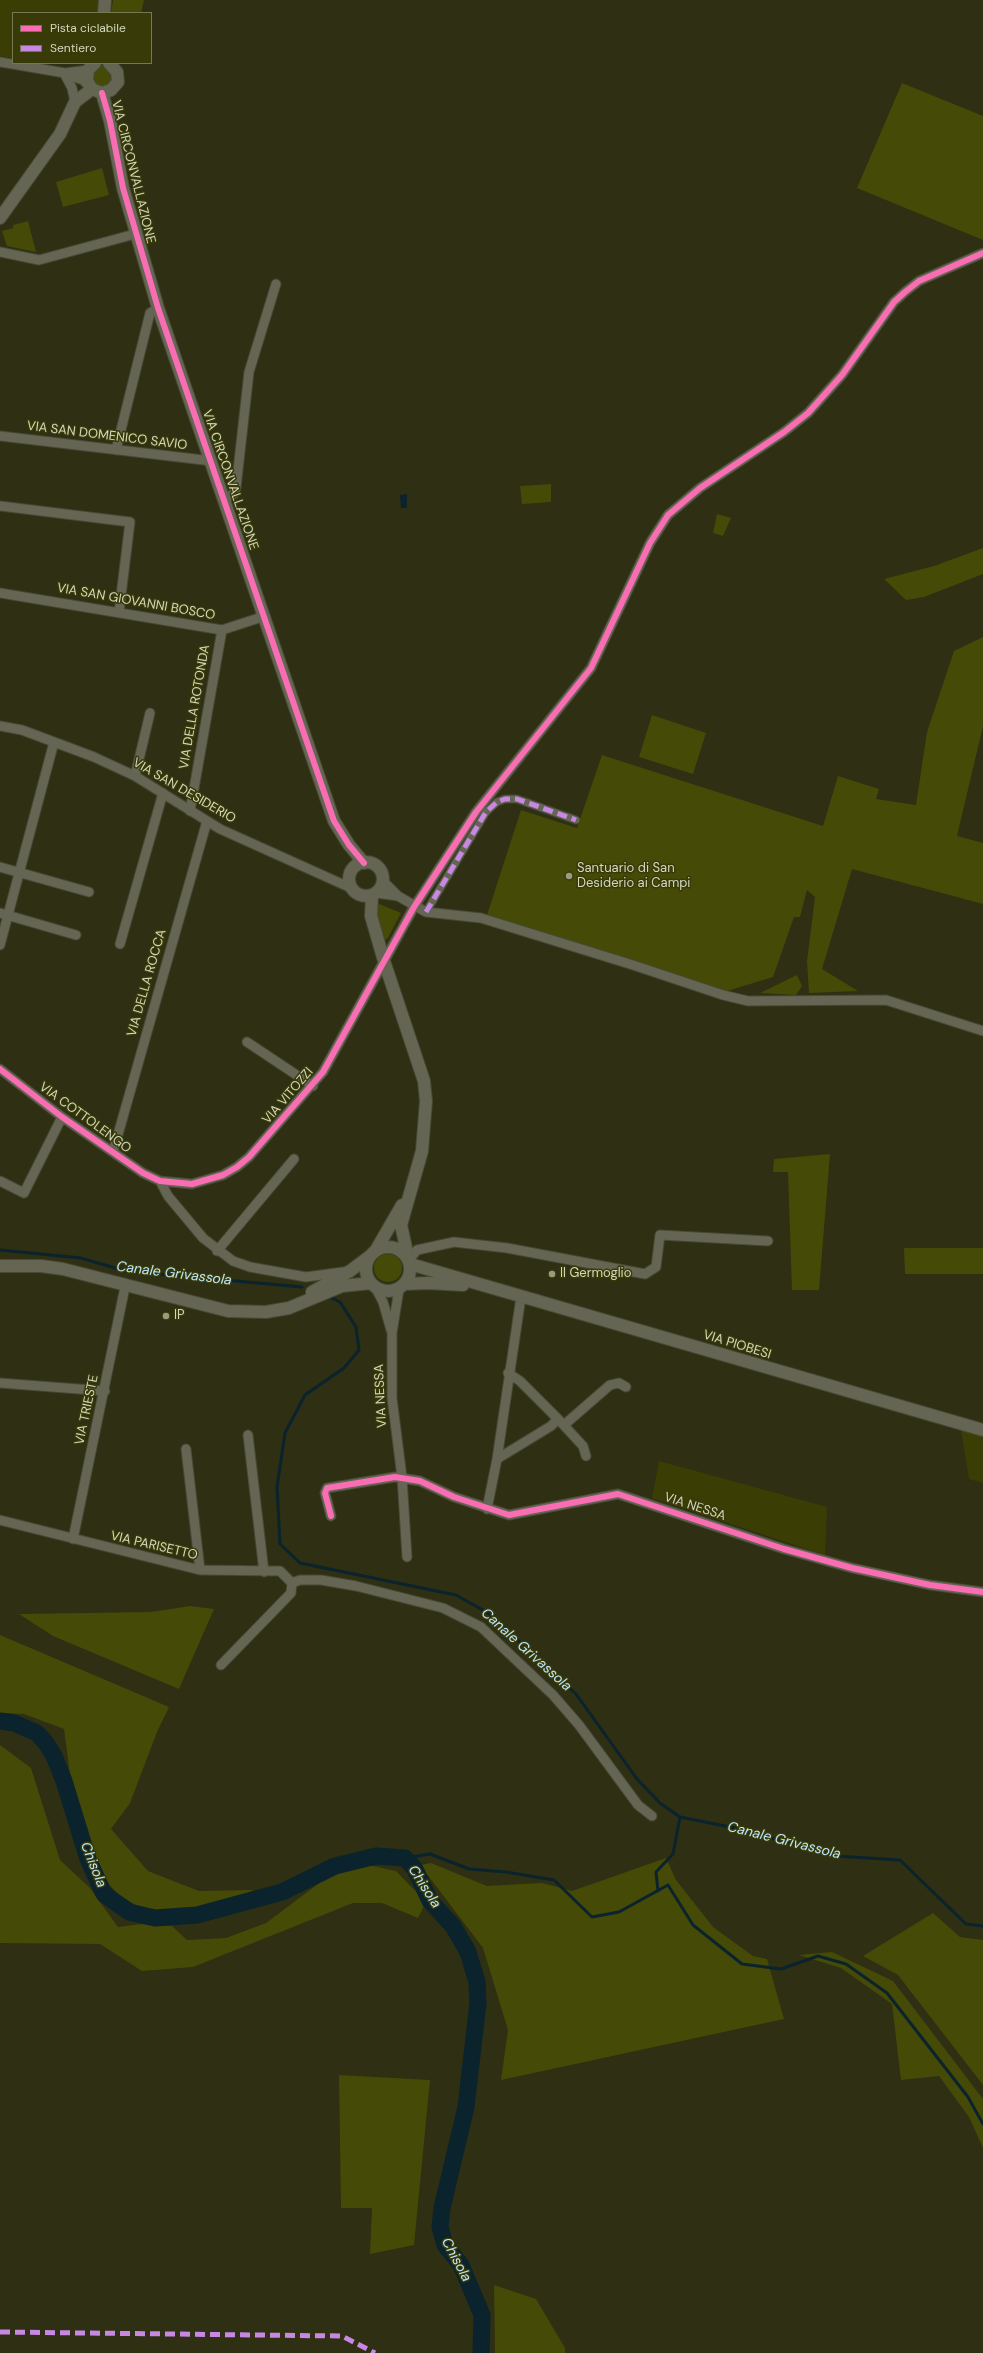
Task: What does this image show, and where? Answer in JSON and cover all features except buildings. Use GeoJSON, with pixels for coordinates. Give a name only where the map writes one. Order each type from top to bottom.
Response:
{"type":"FeatureCollection","features":[{"type":"Feature","properties":{"kind":"street"},"geometry":{"type":"LineString","coordinates":[[104,12],[105,0]]}},
{"type":"Feature","properties":{"kind":"street"},"geometry":{"type":"LineString","coordinates":[[0,62],[62,73],[83,80],[94,89]]}},
{"type":"Feature","properties":{"kind":"street","name":"VIA CIRCONVALLAZIONE"},"geometry":{"type":"LineString","coordinates":[[110,120],[118,77],[118,72],[111,64]]}},
{"type":"Feature","properties":{"kind":"street"},"geometry":{"type":"LineString","coordinates":[[62,73],[92,65]]}},
{"type":"Feature","properties":{"kind":"street","name":"VIA CIRCONVALLAZIONE"},"geometry":{"type":"LineString","coordinates":[[92,65],[87,81],[94,89],[110,120],[123,188],[135,234],[158,308],[225,498],[334,821],[360,865]]}},
{"type":"Feature","properties":{"kind":"street"},"geometry":{"type":"LineString","coordinates":[[62,73],[72,88],[75,102]]}},
{"type":"Feature","properties":{"kind":"street"},"geometry":{"type":"LineString","coordinates":[[0,218],[60,134],[75,102],[94,89],[115,87]]}},
{"type":"Feature","properties":{"kind":"street"},"geometry":{"type":"LineString","coordinates":[[0,252],[39,260],[135,234]]}},
{"type":"Feature","properties":{"kind":"street","name":"VIA VITOZZI"},"geometry":{"type":"LineString","coordinates":[[160,1181],[192,1184],[223,1175],[237,1167],[249,1157],[313,1086],[323,1072],[414,907],[476,812],[591,668],[650,543],[668,515],[700,488],[784,432],[808,413],[842,375],[894,302],[905,292],[919,281],[983,253]]}},
{"type":"Feature","properties":{"kind":"street"},"geometry":{"type":"LineString","coordinates":[[225,498],[234,494],[236,488],[248,372],[276,284]]}},
{"type":"Feature","properties":{"kind":"street"},"geometry":{"type":"LineString","coordinates":[[116,450],[150,313],[158,308]]}},
{"type":"Feature","properties":{"kind":"street","name":"VIA SAN DOMENICO SAVIO"},"geometry":{"type":"LineString","coordinates":[[0,436],[212,461]]}},
{"type":"Feature","properties":{"kind":"street"},"geometry":{"type":"LineString","coordinates":[[0,506],[130,522],[119,612]]}},
{"type":"Feature","properties":{"kind":"street","name":"VIA SAN GIOVANNI BOSCO"},"geometry":{"type":"LineString","coordinates":[[0,593],[222,630],[265,616]]}},
{"type":"Feature","properties":{"kind":"street","name":"VIA DELLA ROTONDA"},"geometry":{"type":"LineString","coordinates":[[190,811],[222,630]]}},
{"type":"Feature","properties":{"kind":"street"},"geometry":{"type":"LineString","coordinates":[[134,776],[150,713]]}},
{"type":"Feature","properties":{"kind":"street","name":"VIA SAN DESIDERIO"},"geometry":{"type":"LineString","coordinates":[[0,726],[22,730],[94,757],[134,776],[220,829],[346,883]]}},
{"type":"Feature","properties":{"kind":"street"},"geometry":{"type":"LineString","coordinates":[[0,945],[4,914],[19,873],[54,742]]}},
{"type":"Feature","properties":{"kind":"street"},"geometry":{"type":"LineString","coordinates":[[120,944],[162,793]]}},
{"type":"Feature","properties":{"kind":"street"},"geometry":{"type":"LineString","coordinates":[[426,912],[486,812],[497,802],[517,799],[576,820]]}},
{"type":"Feature","properties":{"kind":"street","name":"VIA DELLA ROCCA"},"geometry":{"type":"LineString","coordinates":[[113,1152],[207,821]]}},
{"type":"Feature","properties":{"kind":"street"},"geometry":{"type":"LineString","coordinates":[[398,896],[370,895],[346,883],[360,865],[378,867],[383,880],[398,896],[414,907],[426,912],[481,918],[633,965],[723,995],[748,1001],[886,1000],[983,1031]]}},
{"type":"Feature","properties":{"kind":"street"},"geometry":{"type":"LineString","coordinates":[[0,867],[89,892]]}},
{"type":"Feature","properties":{"kind":"street"},"geometry":{"type":"LineString","coordinates":[[383,880],[370,895],[371,916],[384,961],[424,1081],[426,1129],[422,1151],[402,1225],[409,1260],[409,1278],[402,1287],[392,1333]]}},
{"type":"Feature","properties":{"kind":"street"},"geometry":{"type":"LineString","coordinates":[[4,914],[76,935]]}},
{"type":"Feature","properties":{"kind":"street"},"geometry":{"type":"LineString","coordinates":[[247,1042],[313,1086]]}},
{"type":"Feature","properties":{"kind":"street","name":"VIA COTTOLENGO"},"geometry":{"type":"LineString","coordinates":[[0,1069],[62,1117],[143,1173],[160,1181]]}},
{"type":"Feature","properties":{"kind":"street"},"geometry":{"type":"LineString","coordinates":[[0,1181],[24,1193],[62,1117]]}},
{"type":"Feature","properties":{"kind":"street"},"geometry":{"type":"LineString","coordinates":[[218,1251],[294,1159]]}},
{"type":"Feature","properties":{"kind":"street"},"geometry":{"type":"LineString","coordinates":[[160,1181],[168,1196],[203,1238],[233,1261],[250,1267],[306,1277],[325,1276],[350,1271]]}},
{"type":"Feature","properties":{"kind":"street"},"geometry":{"type":"LineString","coordinates":[[392,1333],[383,1302],[366,1269],[373,1253],[410,1192]]}},
{"type":"Feature","properties":{"kind":"street"},"geometry":{"type":"LineString","coordinates":[[409,1260],[417,1250],[454,1242],[507,1248],[645,1274],[656,1267],[660,1235],[768,1241]]}},
{"type":"Feature","properties":{"kind":"street"},"geometry":{"type":"LineString","coordinates":[[266,1312],[314,1291],[350,1271],[373,1253],[390,1247],[403,1252],[409,1260]]}},
{"type":"Feature","properties":{"kind":"street","name":"VIA PIOBESI"},"geometry":{"type":"LineString","coordinates":[[409,1260],[521,1297],[983,1430]]}},
{"type":"Feature","properties":{"kind":"street"},"geometry":{"type":"LineString","coordinates":[[0,1266],[41,1266],[63,1269],[228,1311],[266,1312],[289,1308],[342,1286],[373,1285],[386,1291],[402,1287]]}},
{"type":"Feature","properties":{"kind":"street","name":"VIA PIOBESI"},"geometry":{"type":"LineString","coordinates":[[402,1287],[428,1283],[484,1286]]}},
{"type":"Feature","properties":{"kind":"street","name":"VIA TRIESTE"},"geometry":{"type":"LineString","coordinates":[[73,1539],[105,1391],[125,1286]]}},
{"type":"Feature","properties":{"kind":"street"},"geometry":{"type":"LineString","coordinates":[[487,1509],[497,1459],[508,1373],[521,1297]]}},
{"type":"Feature","properties":{"kind":"street","name":"VIA NESSA"},"geometry":{"type":"LineString","coordinates":[[392,1333],[392,1405],[402,1477],[420,1481],[454,1497],[508,1515],[618,1494],[784,1549],[852,1568],[930,1585],[983,1592]]}},
{"type":"Feature","properties":{"kind":"street"},"geometry":{"type":"LineString","coordinates":[[508,1373],[520,1381],[561,1422],[583,1446],[586,1456]]}},
{"type":"Feature","properties":{"kind":"street"},"geometry":{"type":"LineString","coordinates":[[497,1459],[551,1426],[561,1422],[610,1385],[619,1382],[626,1387]]}},
{"type":"Feature","properties":{"kind":"street"},"geometry":{"type":"LineString","coordinates":[[0,1383],[105,1391]]}},
{"type":"Feature","properties":{"kind":"street"},"geometry":{"type":"LineString","coordinates":[[248,1435],[264,1572]]}},
{"type":"Feature","properties":{"kind":"street"},"geometry":{"type":"LineString","coordinates":[[186,1449],[200,1570]]}},
{"type":"Feature","properties":{"kind":"street"},"geometry":{"type":"LineString","coordinates":[[331,1516],[325,1493],[327,1488],[402,1477],[407,1557]]}},
{"type":"Feature","properties":{"kind":"street","name":"VIA PARISETTO"},"geometry":{"type":"LineString","coordinates":[[0,1520],[200,1570],[280,1571],[292,1583]]}},
{"type":"Feature","properties":{"kind":"street"},"geometry":{"type":"LineString","coordinates":[[221,1665],[291,1593],[292,1583],[300,1580],[321,1580],[356,1586],[443,1608],[480,1627],[553,1695],[580,1725],[633,1799],[652,1816]]}},
{"type":"Feature","properties":{"kind":"shaded area"},"geometry":{"type":"Polygon","coordinates":[[[0,0],[100,0],[98,12],[12,12],[12,58],[0,56],[0,0]]]}},
{"type":"Feature","properties":{"kind":"shaded area"},"geometry":{"type":"Polygon","coordinates":[[[113,0],[144,0],[141,12],[111,12],[113,0]]]}},
{"type":"Feature","properties":{"kind":"shaded area"},"geometry":{"type":"Polygon","coordinates":[[[102,65],[106,66],[112,72],[112,80],[106,86],[102,87],[98,86],[92,80],[91,76],[92,72],[98,66],[102,65]]]}},
{"type":"Feature","properties":{"kind":"shaded area"},"geometry":{"type":"Polygon","coordinates":[[[902,83],[983,116],[983,240],[857,188],[902,83]]]}},
{"type":"Feature","properties":{"kind":"shaded area"},"geometry":{"type":"Polygon","coordinates":[[[102,168],[109,195],[63,207],[56,182],[102,168]]]}},
{"type":"Feature","properties":{"kind":"shaded area"},"geometry":{"type":"Polygon","coordinates":[[[28,221],[36,252],[7,246],[2,231],[13,228],[13,225],[28,221]]]}},
{"type":"Feature","properties":{"kind":"shaded area"},"geometry":{"type":"Polygon","coordinates":[[[551,484],[551,502],[522,504],[520,486],[551,484]]]}},
{"type":"Feature","properties":{"kind":"shaded area"},"geometry":{"type":"Polygon","coordinates":[[[717,514],[731,518],[723,536],[713,533],[717,514]]]}},
{"type":"Feature","properties":{"kind":"shaded area"},"geometry":{"type":"Polygon","coordinates":[[[983,548],[983,574],[924,597],[906,600],[884,579],[934,566],[983,548]]]}},
{"type":"Feature","properties":{"kind":"shaded area"},"geometry":{"type":"Polygon","coordinates":[[[983,637],[983,726],[957,836],[983,843],[983,904],[852,869],[822,969],[858,991],[809,993],[807,961],[815,897],[807,890],[800,917],[794,917],[773,977],[724,992],[487,915],[521,810],[577,828],[602,755],[823,826],[838,776],[879,789],[876,799],[916,805],[927,732],[954,651],[983,637]]]}},
{"type":"Feature","properties":{"kind":"shaded area"},"geometry":{"type":"Polygon","coordinates":[[[652,715],[706,733],[693,774],[639,757],[652,715]]]}},
{"type":"Feature","properties":{"kind":"shaded area"},"geometry":{"type":"Polygon","coordinates":[[[372,901],[401,913],[388,938],[383,941],[372,901]]]}},
{"type":"Feature","properties":{"kind":"shaded area"},"geometry":{"type":"Polygon","coordinates":[[[797,975],[802,986],[796,995],[760,993],[797,975]]]}},
{"type":"Feature","properties":{"kind":"shaded area"},"geometry":{"type":"Polygon","coordinates":[[[830,1154],[819,1290],[792,1290],[788,1172],[773,1172],[774,1159],[830,1154]]]}},
{"type":"Feature","properties":{"kind":"shaded area"},"geometry":{"type":"Polygon","coordinates":[[[904,1248],[983,1248],[983,1274],[905,1274],[904,1248]]]}},
{"type":"Feature","properties":{"kind":"shaded area"},"geometry":{"type":"Polygon","coordinates":[[[388,1254],[398,1258],[402,1268],[398,1278],[388,1282],[378,1278],[374,1268],[378,1258],[388,1254]]]}},
{"type":"Feature","properties":{"kind":"shaded area"},"geometry":{"type":"Polygon","coordinates":[[[961,1430],[983,1436],[983,1483],[969,1479],[961,1430]]]}},
{"type":"Feature","properties":{"kind":"shaded area"},"geometry":{"type":"Polygon","coordinates":[[[659,1461],[827,1507],[825,1555],[652,1498],[659,1461]]]}},
{"type":"Feature","properties":{"kind":"shaded area"},"geometry":{"type":"Polygon","coordinates":[[[190,1606],[214,1609],[179,1689],[53,1636],[19,1614],[151,1612],[190,1606]]]}},
{"type":"Feature","properties":{"kind":"shaded area"},"geometry":{"type":"Polygon","coordinates":[[[0,1635],[169,1707],[157,1732],[130,1803],[111,1829],[148,1871],[199,1891],[254,1890],[227,1905],[193,1911],[167,1912],[139,1907],[119,1895],[100,1875],[89,1856],[87,1837],[75,1812],[64,1729],[24,1714],[0,1713],[0,1635]]]}},
{"type":"Feature","properties":{"kind":"shaded area"},"geometry":{"type":"Polygon","coordinates":[[[0,1745],[31,1768],[60,1860],[89,1887],[118,1927],[142,1924],[172,1926],[187,1940],[226,1938],[266,1923],[326,1878],[363,1864],[396,1871],[426,1902],[418,1918],[382,1903],[353,1903],[193,1967],[142,1971],[100,1944],[0,1943],[0,1745]]]}},
{"type":"Feature","properties":{"kind":"shaded area"},"geometry":{"type":"Polygon","coordinates":[[[666,1858],[676,1880],[713,1927],[753,1956],[767,1959],[784,2019],[501,2080],[508,2030],[483,1948],[420,1865],[431,1863],[487,1886],[542,1883],[572,1891],[666,1858]]]}},
{"type":"Feature","properties":{"kind":"shaded area"},"geometry":{"type":"Polygon","coordinates":[[[933,1913],[960,1937],[983,1940],[983,2085],[898,1975],[863,1956],[933,1913]]]}},
{"type":"Feature","properties":{"kind":"shaded area"},"geometry":{"type":"Polygon","coordinates":[[[832,1952],[893,1981],[983,2099],[983,2148],[969,2117],[939,2076],[901,2080],[892,2004],[841,1968],[799,1955],[832,1952]]]}},
{"type":"Feature","properties":{"kind":"shaded area"},"geometry":{"type":"Polygon","coordinates":[[[339,2075],[430,2080],[414,2245],[370,2254],[372,2208],[341,2208],[339,2075]]]}},
{"type":"Feature","properties":{"kind":"shaded area"},"geometry":{"type":"Polygon","coordinates":[[[494,2285],[536,2299],[565,2348],[565,2353],[495,2353],[494,2285]]]}},
{"type":"Feature","properties":{"kind":"water"},"geometry":{"type":"Polygon","coordinates":[[[407,494],[407,508],[401,508],[400,495],[407,494]]]}},
{"type":"Feature","properties":{"kind":"waterway","name":"Canale Grivassola"},"geometry":{"type":"LineString","coordinates":[[0,1250],[81,1258],[125,1271],[302,1287]]}},
{"type":"Feature","properties":{"kind":"waterway","name":"Canale Grivassola"},"geometry":{"type":"LineString","coordinates":[[332,1298],[340,1302],[356,1327],[359,1350],[344,1368],[305,1395],[285,1433],[277,1487],[280,1544],[300,1563],[456,1595],[488,1613],[576,1694],[637,1779],[660,1803],[680,1817],[740,1829],[836,1856],[900,1860],[966,1924],[983,1926]]}},
{"type":"Feature","properties":{"kind":"waterway","name":"Chisola"},"geometry":{"type":"LineString","coordinates":[[0,1721],[14,1723],[37,1733],[46,1743],[54,1756],[64,1781],[88,1859],[104,1894],[129,1912],[155,1918],[197,1915],[282,1892],[335,1866],[376,1856],[405,1858],[415,1869],[430,1901],[453,1926],[468,1952],[477,1982],[478,2003],[466,2107],[442,2208],[440,2227],[445,2245],[461,2265],[482,2315],[481,2353]]}},
{"type":"Feature","properties":{"kind":"waterway"},"geometry":{"type":"LineString","coordinates":[[658,1891],[656,1872],[673,1854],[680,1817]]}},
{"type":"Feature","properties":{"kind":"waterway"},"geometry":{"type":"LineString","coordinates":[[405,1858],[430,1854],[469,1869],[506,1872],[554,1880],[592,1917],[619,1912],[668,1885],[693,1925],[742,1964],[781,1969],[818,1956],[846,1964],[887,1993],[968,2097],[983,2124]]}},
{"type":"Feature","properties":{"kind":"marked path"},"geometry":{"type":"LineString","coordinates":[[426,912],[486,812],[497,802],[505,799],[517,799],[576,820]]}},
{"type":"Feature","properties":{"kind":"marked path"},"geometry":{"type":"LineString","coordinates":[[0,2332],[342,2336],[375,2353]]}},
{"type":"Feature","properties":{"kind":"cycle path"},"geometry":{"type":"LineString","coordinates":[[102,93],[110,121],[123,188],[158,308],[334,821],[349,845],[364,863]]}},
{"type":"Feature","properties":{"kind":"cycle path"},"geometry":{"type":"LineString","coordinates":[[0,1069],[62,1117],[143,1173],[160,1181],[192,1184],[223,1175],[237,1167],[249,1157],[323,1072],[414,907],[476,812],[591,668],[650,543],[668,515],[700,488],[784,432],[808,413],[842,375],[894,302],[905,292],[919,281],[983,253]]}},
{"type":"Feature","properties":{"kind":"cycle path"},"geometry":{"type":"LineString","coordinates":[[331,1516],[325,1493],[327,1488],[395,1477],[420,1481],[454,1497],[509,1515],[618,1494],[784,1549],[852,1568],[930,1585],[983,1592]]}},
{"type":"Feature","properties":{"kind":"place","name":"Santuario di San Desiderio ai Campi"},"geometry":{"type":"Point","coordinates":[569,876]}},
{"type":"Feature","properties":{"kind":"place","name":"Il Germoglio"},"geometry":{"type":"Point","coordinates":[552,1274]}},
{"type":"Feature","properties":{"kind":"place","name":"IP"},"geometry":{"type":"Point","coordinates":[166,1316]}}]}
